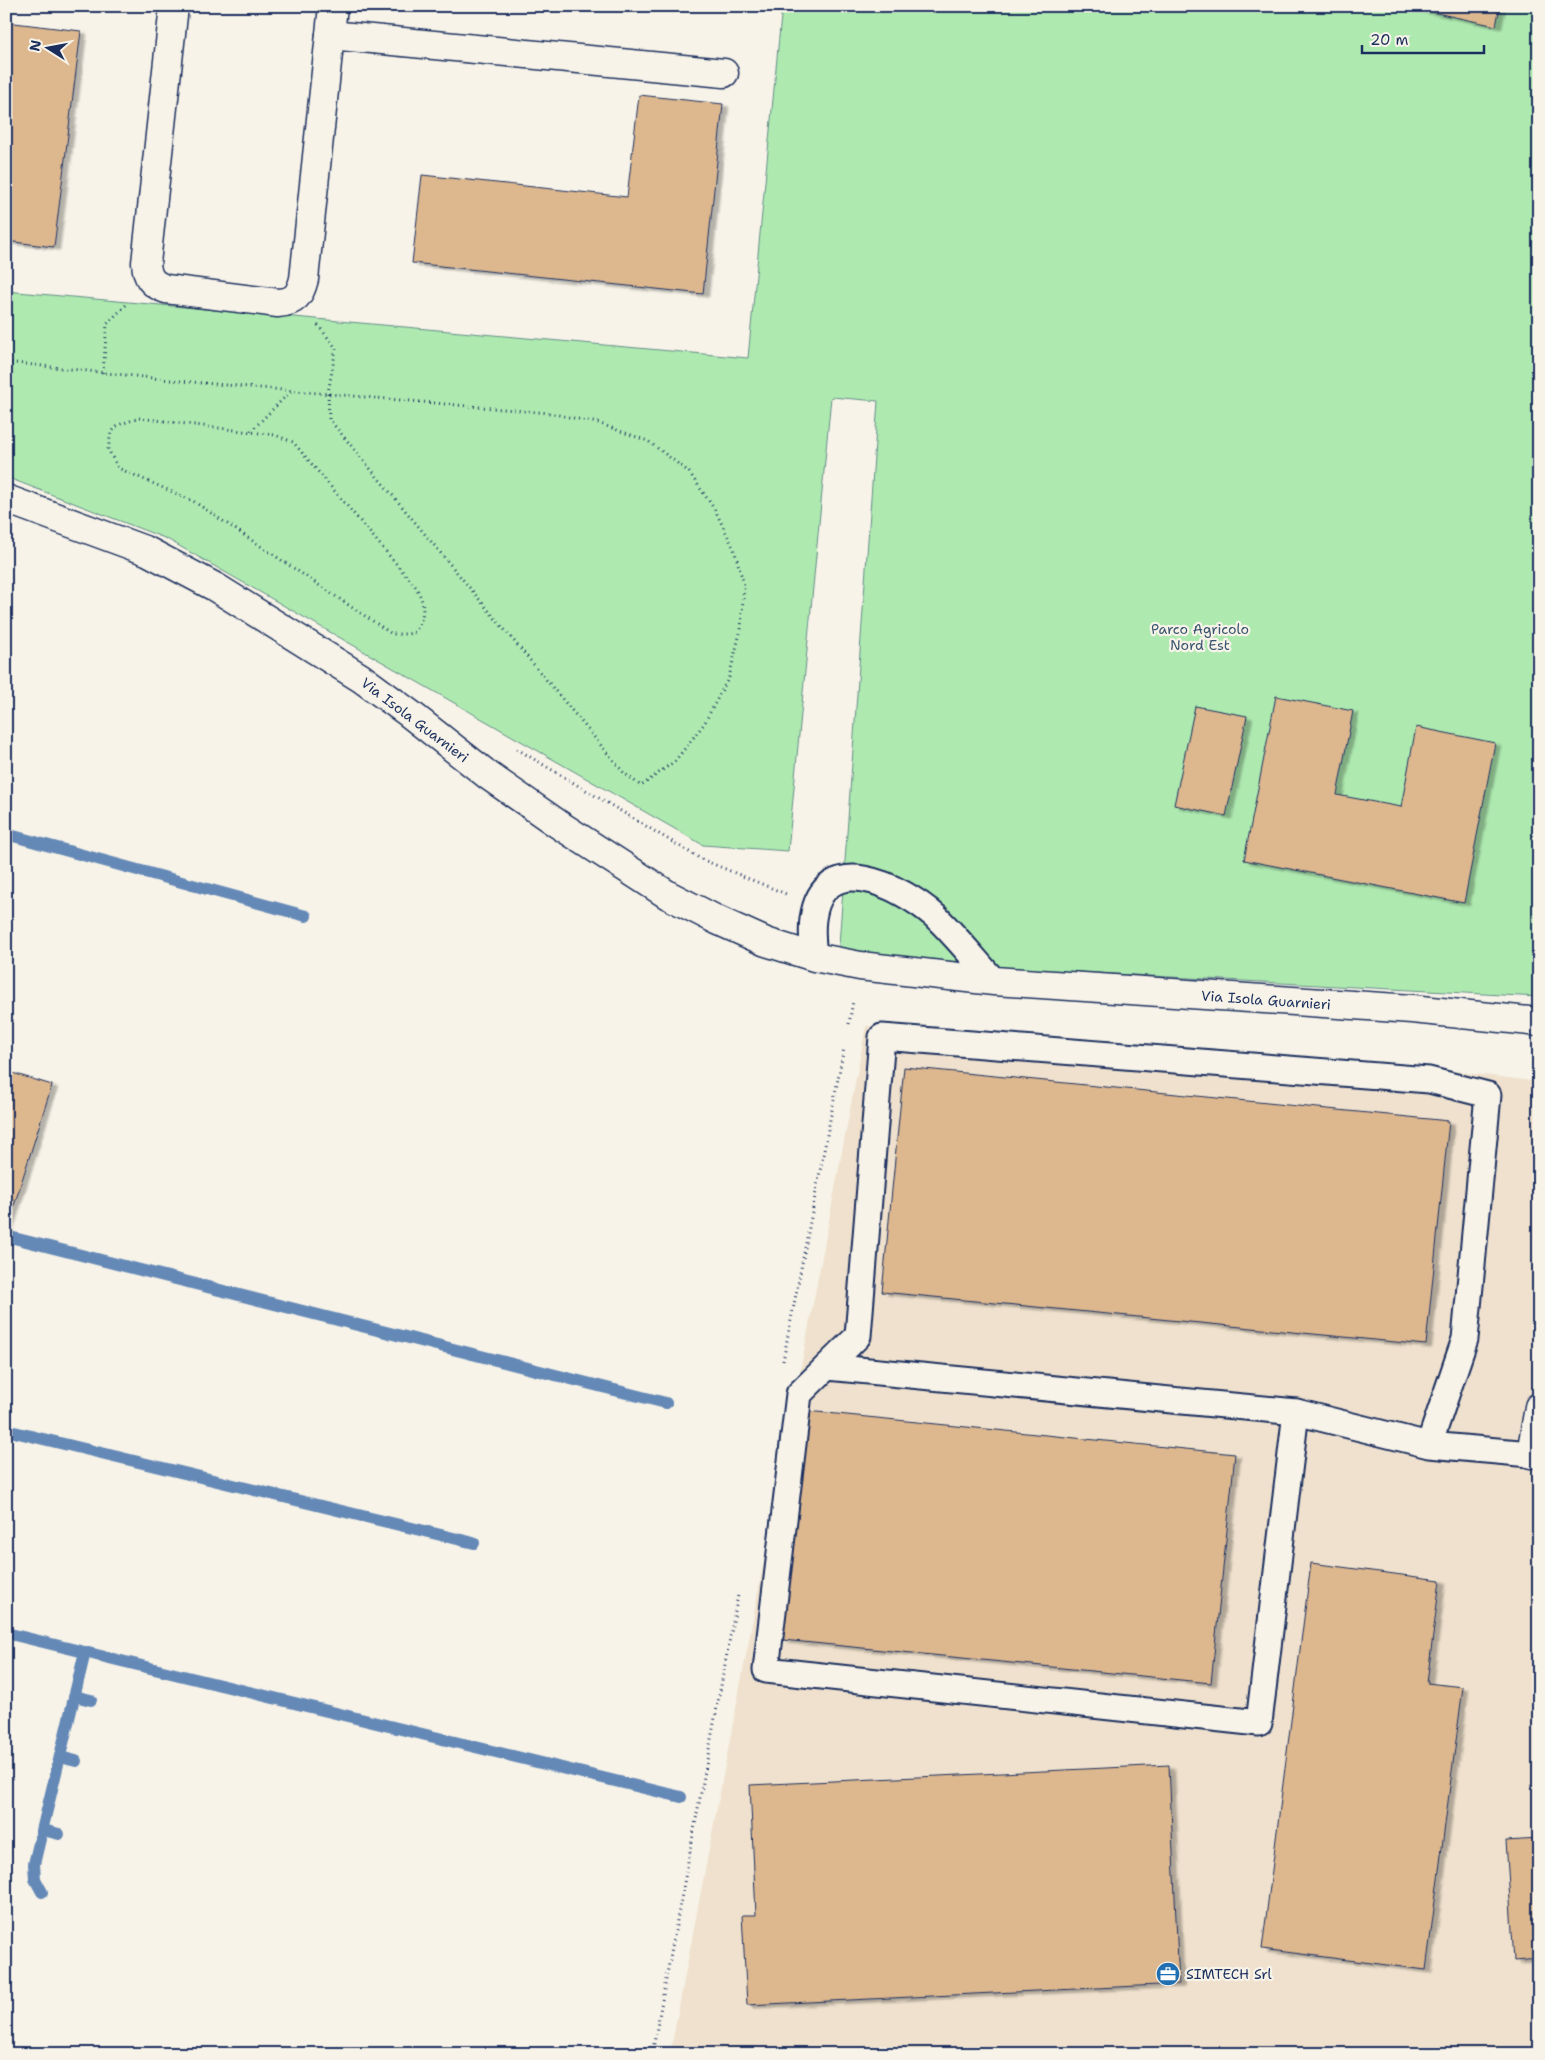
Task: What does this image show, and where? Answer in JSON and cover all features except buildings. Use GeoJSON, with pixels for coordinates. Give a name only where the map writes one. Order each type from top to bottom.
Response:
{"type":"FeatureCollection","features":[{"type":"Feature","properties":{"kind":"street"},"geometry":{"type":"LineString","coordinates":[[174,6],[146,263],[150,280],[166,289],[278,303],[288,302],[296,298],[301,290],[304,279],[333,6]]}},
{"type":"Feature","properties":{"kind":"street"},"geometry":{"type":"LineString","coordinates":[[330,35],[724,73]]}},
{"type":"Feature","properties":{"kind":"street","name":"Via Isola Guarnieri"},"geometry":{"type":"LineString","coordinates":[[6,499],[128,544],[189,572],[362,678],[534,808],[668,895],[750,936],[814,957],[860,966],[994,981],[1412,1009],[1539,1022]]}},
{"type":"Feature","properties":{"kind":"street"},"geometry":{"type":"LineString","coordinates":[[1531,1454],[1539,1407]]}},
{"type":"Feature","properties":{"kind":"lane"},"geometry":{"type":"LineString","coordinates":[[814,957],[813,920],[820,896],[834,882],[858,877],[872,880],[901,892],[934,916],[994,981]]}},
{"type":"Feature","properties":{"kind":"lane"},"geometry":{"type":"LineString","coordinates":[[1296,1412],[1259,1723],[766,1670],[799,1394],[858,1336],[882,1038],[1429,1080],[1488,1095],[1465,1339],[1429,1445]]}},
{"type":"Feature","properties":{"kind":"lane"},"geometry":{"type":"LineString","coordinates":[[827,1367],[1296,1412],[1429,1445],[1531,1454]]}},
{"type":"Feature","properties":{"kind":"path"},"geometry":{"type":"LineString","coordinates":[[103,373],[107,324],[150,280]]}},
{"type":"Feature","properties":{"kind":"path"},"geometry":{"type":"LineString","coordinates":[[6,362],[180,381],[328,393],[549,413],[598,423],[648,441],[688,472],[715,510],[734,549],[744,585],[741,629],[729,677],[704,724],[675,761],[641,786],[624,773],[329,420],[328,393],[336,348],[296,298]]}},
{"type":"Feature","properties":{"kind":"path"},"geometry":{"type":"LineString","coordinates":[[251,432],[292,390]]}},
{"type":"Feature","properties":{"kind":"path"},"geometry":{"type":"LineString","coordinates":[[139,418],[251,432],[275,435],[293,442],[415,586],[421,596],[424,612],[415,632],[392,634],[192,501],[118,468],[108,450],[111,433],[114,428],[139,418]]}},
{"type":"Feature","properties":{"kind":"path"},"geometry":{"type":"LineString","coordinates":[[514,748],[701,859],[789,895]]}},
{"type":"Feature","properties":{"kind":"shaded area"},"geometry":{"type":"Polygon","coordinates":[[[866,1026],[1421,1067],[1539,1082],[1539,2054],[670,2054],[866,1026]]]}},
{"type":"Feature","properties":{"kind":"green space","name":"Parco Agricolo Nord Est"},"geometry":{"type":"Polygon","coordinates":[[[782,6],[1539,6],[1539,997],[838,959],[878,401],[831,397],[788,851],[703,845],[167,539],[6,477],[6,291],[748,358],[782,6]]]}},
{"type":"Feature","properties":{"kind":"waterway"},"geometry":{"type":"LineString","coordinates":[[6,834],[306,916]]}},
{"type":"Feature","properties":{"kind":"waterway"},"geometry":{"type":"LineString","coordinates":[[6,1236],[666,1403]]}},
{"type":"Feature","properties":{"kind":"waterway"},"geometry":{"type":"LineString","coordinates":[[6,1430],[474,1543]]}},
{"type":"Feature","properties":{"kind":"waterway"},"geometry":{"type":"LineString","coordinates":[[6,1633],[681,1797]]}},
{"type":"Feature","properties":{"kind":"waterway"},"geometry":{"type":"LineString","coordinates":[[42,1892],[35,1879],[34,1864],[85,1652]]}},
{"type":"Feature","properties":{"kind":"waterway"},"geometry":{"type":"LineString","coordinates":[[74,1696],[91,1700]]}},
{"type":"Feature","properties":{"kind":"waterway"},"geometry":{"type":"LineString","coordinates":[[60,1757],[76,1761]]}},
{"type":"Feature","properties":{"kind":"waterway"},"geometry":{"type":"LineString","coordinates":[[43,1830],[59,1834]]}},
{"type":"Feature","properties":{"kind":"place","name":"SIMTECH Srl"},"geometry":{"type":"Point","coordinates":[1168,1974]}}]}
